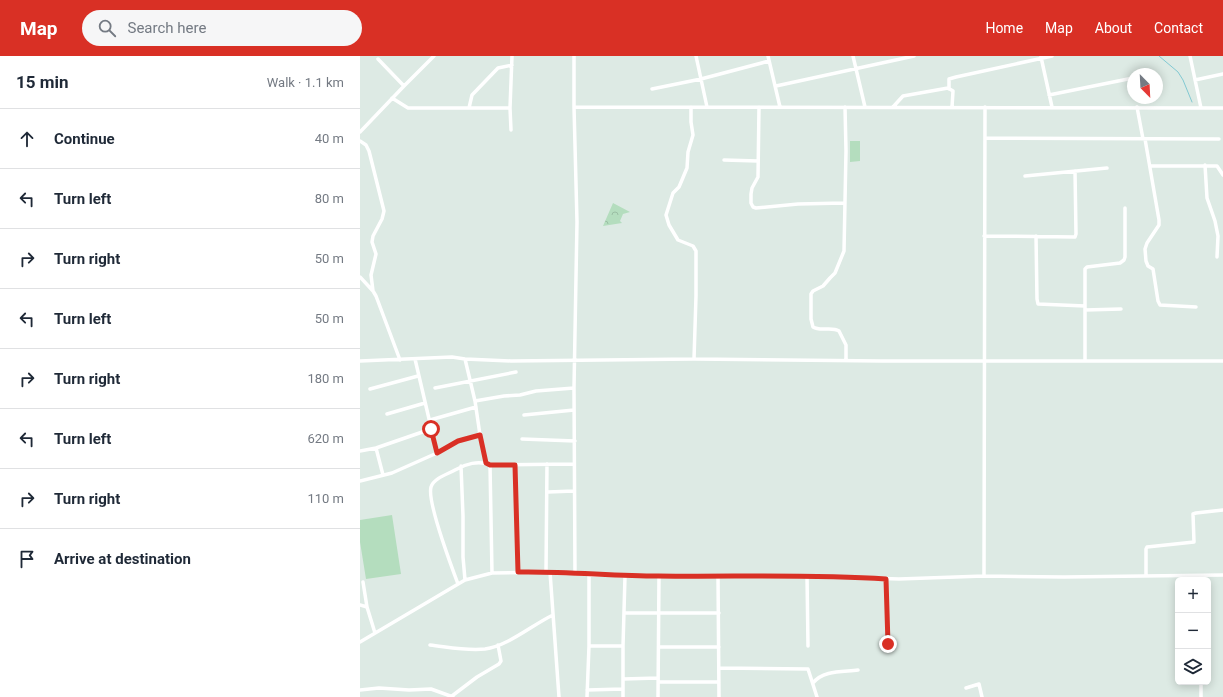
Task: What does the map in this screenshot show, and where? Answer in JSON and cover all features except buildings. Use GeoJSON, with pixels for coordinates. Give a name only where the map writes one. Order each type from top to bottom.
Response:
{"type":"FeatureCollection","features":[{"type":"Feature","properties":{"kind":"street"},"geometry":{"type":"LineString","coordinates":[[360,132],[434,56]]}},
{"type":"Feature","properties":{"kind":"street"},"geometry":{"type":"LineString","coordinates":[[511,130],[510,108],[512,56]]}},
{"type":"Feature","properties":{"kind":"street"},"geometry":{"type":"LineString","coordinates":[[574,56],[577,222],[574,388],[575,574]]}},
{"type":"Feature","properties":{"kind":"street"},"geometry":{"type":"LineString","coordinates":[[696,56],[707,107]]}},
{"type":"Feature","properties":{"kind":"street"},"geometry":{"type":"LineString","coordinates":[[768,56],[780,107]]}},
{"type":"Feature","properties":{"kind":"street"},"geometry":{"type":"LineString","coordinates":[[853,56],[865,107]]}},
{"type":"Feature","properties":{"kind":"street"},"geometry":{"type":"LineString","coordinates":[[776,86],[914,56]]}},
{"type":"Feature","properties":{"kind":"street"},"geometry":{"type":"LineString","coordinates":[[949,89],[950,79],[956,77],[1041,57],[1052,56]]}},
{"type":"Feature","properties":{"kind":"street"},"geometry":{"type":"LineString","coordinates":[[1191,56],[1201,108]]}},
{"type":"Feature","properties":{"kind":"street"},"geometry":{"type":"LineString","coordinates":[[1041,57],[1052,107]]}},
{"type":"Feature","properties":{"kind":"street"},"geometry":{"type":"LineString","coordinates":[[378,60],[404,86]]}},
{"type":"Feature","properties":{"kind":"street"},"geometry":{"type":"LineString","coordinates":[[652,89],[701,79],[769,61]]}},
{"type":"Feature","properties":{"kind":"street"},"geometry":{"type":"LineString","coordinates":[[469,108],[472,95],[498,68],[512,65]]}},
{"type":"Feature","properties":{"kind":"street"},"geometry":{"type":"LineString","coordinates":[[1196,80],[1223,74]]}},
{"type":"Feature","properties":{"kind":"street"},"geometry":{"type":"LineString","coordinates":[[1049,95],[1127,79]]}},
{"type":"Feature","properties":{"kind":"street"},"geometry":{"type":"LineString","coordinates":[[893,107],[903,96],[949,89],[953,91],[952,107]]}},
{"type":"Feature","properties":{"kind":"street"},"geometry":{"type":"LineString","coordinates":[[392,98],[408,108],[510,108]]}},
{"type":"Feature","properties":{"kind":"street"},"geometry":{"type":"LineString","coordinates":[[574,107],[1223,108]]}},
{"type":"Feature","properties":{"kind":"street"},"geometry":{"type":"LineString","coordinates":[[691,107],[693,135],[688,152],[687,168],[679,187],[673,193],[666,215],[678,240],[693,246],[696,251],[694,360]]}},
{"type":"Feature","properties":{"kind":"street"},"geometry":{"type":"LineString","coordinates":[[759,107],[757,179],[752,188],[751,194],[751,203],[754,208],[798,204],[844,203]]}},
{"type":"Feature","properties":{"kind":"street"},"geometry":{"type":"LineString","coordinates":[[845,107],[845,246],[842,259],[835,273],[823,286],[812,292],[810,296],[811,319],[813,327],[816,329],[831,328],[839,331],[846,345],[846,361]]}},
{"type":"Feature","properties":{"kind":"street"},"geometry":{"type":"LineString","coordinates":[[984,576],[985,107]]}},
{"type":"Feature","properties":{"kind":"street"},"geometry":{"type":"LineString","coordinates":[[1137,107],[1150,166],[1159,223],[1146,246],[1146,262],[1153,269],[1160,305],[1196,306]]}},
{"type":"Feature","properties":{"kind":"street"},"geometry":{"type":"LineString","coordinates":[[984,138],[1219,139]]}},
{"type":"Feature","properties":{"kind":"street"},"geometry":{"type":"LineString","coordinates":[[360,141],[366,145],[369,151],[384,211],[382,219],[373,236],[372,242],[376,253],[371,275],[373,291]]}},
{"type":"Feature","properties":{"kind":"street"},"geometry":{"type":"LineString","coordinates":[[724,160],[758,161]]}},
{"type":"Feature","properties":{"kind":"street"},"geometry":{"type":"LineString","coordinates":[[1205,165],[1207,198],[1215,221],[1218,236],[1217,257]]}},
{"type":"Feature","properties":{"kind":"street"},"geometry":{"type":"LineString","coordinates":[[1150,166],[1217,166],[1223,175]]}},
{"type":"Feature","properties":{"kind":"street"},"geometry":{"type":"LineString","coordinates":[[1025,176],[1107,168]]}},
{"type":"Feature","properties":{"kind":"street"},"geometry":{"type":"LineString","coordinates":[[984,236],[1075,237],[1075,171]]}},
{"type":"Feature","properties":{"kind":"street"},"geometry":{"type":"LineString","coordinates":[[1085,361],[1085,271],[1087,267],[1120,264],[1124,260],[1125,208]]}},
{"type":"Feature","properties":{"kind":"street"},"geometry":{"type":"LineString","coordinates":[[1036,236],[1038,304],[1121,309]]}},
{"type":"Feature","properties":{"kind":"street"},"geometry":{"type":"LineString","coordinates":[[360,277],[373,291],[380,304],[400,360]]}},
{"type":"Feature","properties":{"kind":"street"},"geometry":{"type":"LineString","coordinates":[[360,361],[452,357],[511,361],[1223,361]]}},
{"type":"Feature","properties":{"kind":"street"},"geometry":{"type":"LineString","coordinates":[[415,359],[437,453]]}},
{"type":"Feature","properties":{"kind":"street"},"geometry":{"type":"LineString","coordinates":[[465,359],[476,407],[480,435],[488,464],[492,573]]}},
{"type":"Feature","properties":{"kind":"street"},"geometry":{"type":"LineString","coordinates":[[435,388],[516,372]]}},
{"type":"Feature","properties":{"kind":"street"},"geometry":{"type":"LineString","coordinates":[[370,389],[418,376]]}},
{"type":"Feature","properties":{"kind":"street"},"geometry":{"type":"LineString","coordinates":[[475,402],[536,391],[574,388]]}},
{"type":"Feature","properties":{"kind":"street"},"geometry":{"type":"LineString","coordinates":[[386,414],[425,403]]}},
{"type":"Feature","properties":{"kind":"street"},"geometry":{"type":"LineString","coordinates":[[430,420],[476,407]]}},
{"type":"Feature","properties":{"kind":"street"},"geometry":{"type":"LineString","coordinates":[[524,416],[574,410]]}},
{"type":"Feature","properties":{"kind":"street"},"geometry":{"type":"LineString","coordinates":[[360,451],[376,448],[431,429]]}},
{"type":"Feature","properties":{"kind":"street"},"geometry":{"type":"LineString","coordinates":[[360,481],[392,473],[437,453],[458,441],[480,435]]}},
{"type":"Feature","properties":{"kind":"street"},"geometry":{"type":"LineString","coordinates":[[522,438],[574,441]]}},
{"type":"Feature","properties":{"kind":"street"},"geometry":{"type":"LineString","coordinates":[[376,448],[383,475]]}},
{"type":"Feature","properties":{"kind":"street"},"geometry":{"type":"LineString","coordinates":[[458,584],[448,557],[431,500],[433,484],[438,479],[461,466],[473,463],[515,465],[574,464]]}},
{"type":"Feature","properties":{"kind":"street"},"geometry":{"type":"LineString","coordinates":[[547,464],[548,572],[553,615],[559,697]]}},
{"type":"Feature","properties":{"kind":"street"},"geometry":{"type":"LineString","coordinates":[[515,465],[518,572]]}},
{"type":"Feature","properties":{"kind":"street"},"geometry":{"type":"LineString","coordinates":[[461,466],[463,516],[462,557],[465,580]]}},
{"type":"Feature","properties":{"kind":"street"},"geometry":{"type":"LineString","coordinates":[[548,492],[574,491]]}},
{"type":"Feature","properties":{"kind":"street"},"geometry":{"type":"LineString","coordinates":[[1146,576],[1147,547],[1194,542],[1193,514],[1223,510]]}},
{"type":"Feature","properties":{"kind":"street"},"geometry":{"type":"LineString","coordinates":[[360,642],[465,580],[492,573],[548,572],[625,576],[807,576],[886,579],[984,576],[1223,575]]}},
{"type":"Feature","properties":{"kind":"street"},"geometry":{"type":"LineString","coordinates":[[587,697],[589,574]]}},
{"type":"Feature","properties":{"kind":"street"},"geometry":{"type":"LineString","coordinates":[[623,697],[625,576]]}},
{"type":"Feature","properties":{"kind":"street"},"geometry":{"type":"LineString","coordinates":[[658,697],[660,576]]}},
{"type":"Feature","properties":{"kind":"street"},"geometry":{"type":"LineString","coordinates":[[718,576],[719,697]]}},
{"type":"Feature","properties":{"kind":"street"},"geometry":{"type":"LineString","coordinates":[[807,576],[808,646]]}},
{"type":"Feature","properties":{"kind":"street"},"geometry":{"type":"LineString","coordinates":[[886,579],[888,644]]}},
{"type":"Feature","properties":{"kind":"street"},"geometry":{"type":"LineString","coordinates":[[363,582],[367,607],[375,633]]}},
{"type":"Feature","properties":{"kind":"street"},"geometry":{"type":"LineString","coordinates":[[360,605],[367,607]]}},
{"type":"Feature","properties":{"kind":"street"},"geometry":{"type":"LineString","coordinates":[[624,613],[719,613]]}},
{"type":"Feature","properties":{"kind":"street"},"geometry":{"type":"LineString","coordinates":[[430,645],[473,650],[486,649],[498,645],[553,615]]}},
{"type":"Feature","properties":{"kind":"street"},"geometry":{"type":"LineString","coordinates":[[360,690],[379,688],[409,690],[431,689],[453,696],[477,677],[499,664],[501,661],[498,645]]}},
{"type":"Feature","properties":{"kind":"street"},"geometry":{"type":"LineString","coordinates":[[589,646],[623,646]]}},
{"type":"Feature","properties":{"kind":"street"},"geometry":{"type":"LineString","coordinates":[[659,647],[719,647]]}},
{"type":"Feature","properties":{"kind":"street"},"geometry":{"type":"LineString","coordinates":[[719,668],[808,669],[817,697]]}},
{"type":"Feature","properties":{"kind":"street"},"geometry":{"type":"LineString","coordinates":[[813,682],[818,677],[825,674],[858,670]]}},
{"type":"Feature","properties":{"kind":"street"},"geometry":{"type":"LineString","coordinates":[[623,679],[719,682]]}},
{"type":"Feature","properties":{"kind":"street"},"geometry":{"type":"LineString","coordinates":[[966,688],[979,684],[982,697]]}},
{"type":"Feature","properties":{"kind":"street"},"geometry":{"type":"LineString","coordinates":[[1201,685],[1201,697]]}},
{"type":"Feature","properties":{"kind":"street"},"geometry":{"type":"LineString","coordinates":[[587,690],[623,688]]}},
{"type":"Feature","properties":{"kind":"green space"},"geometry":{"type":"Polygon","coordinates":[[[850,141],[860,141],[860,161],[850,162],[850,141]]]}},
{"type":"Feature","properties":{"kind":"green space"},"geometry":{"type":"Polygon","coordinates":[[[613,203],[630,212],[623,214],[620,221],[622,223],[603,226],[613,203]]]}},
{"type":"Feature","properties":{"kind":"green space"},"geometry":{"type":"Polygon","coordinates":[[[392,515],[401,574],[366,579],[360,542],[360,520],[392,515]]]}},
{"type":"Feature","properties":{"kind":"waterway"},"geometry":{"type":"LineString","coordinates":[[1159,56],[1178,72],[1192,102]]}},
{"type":"Feature","properties":{"kind":"route"},"geometry":{"type":"LineString","coordinates":[[431,429],[437,453],[458,441],[480,435],[486,463],[490,465],[515,465],[518,572],[625,576],[807,576],[886,579],[888,644]]}}]}
